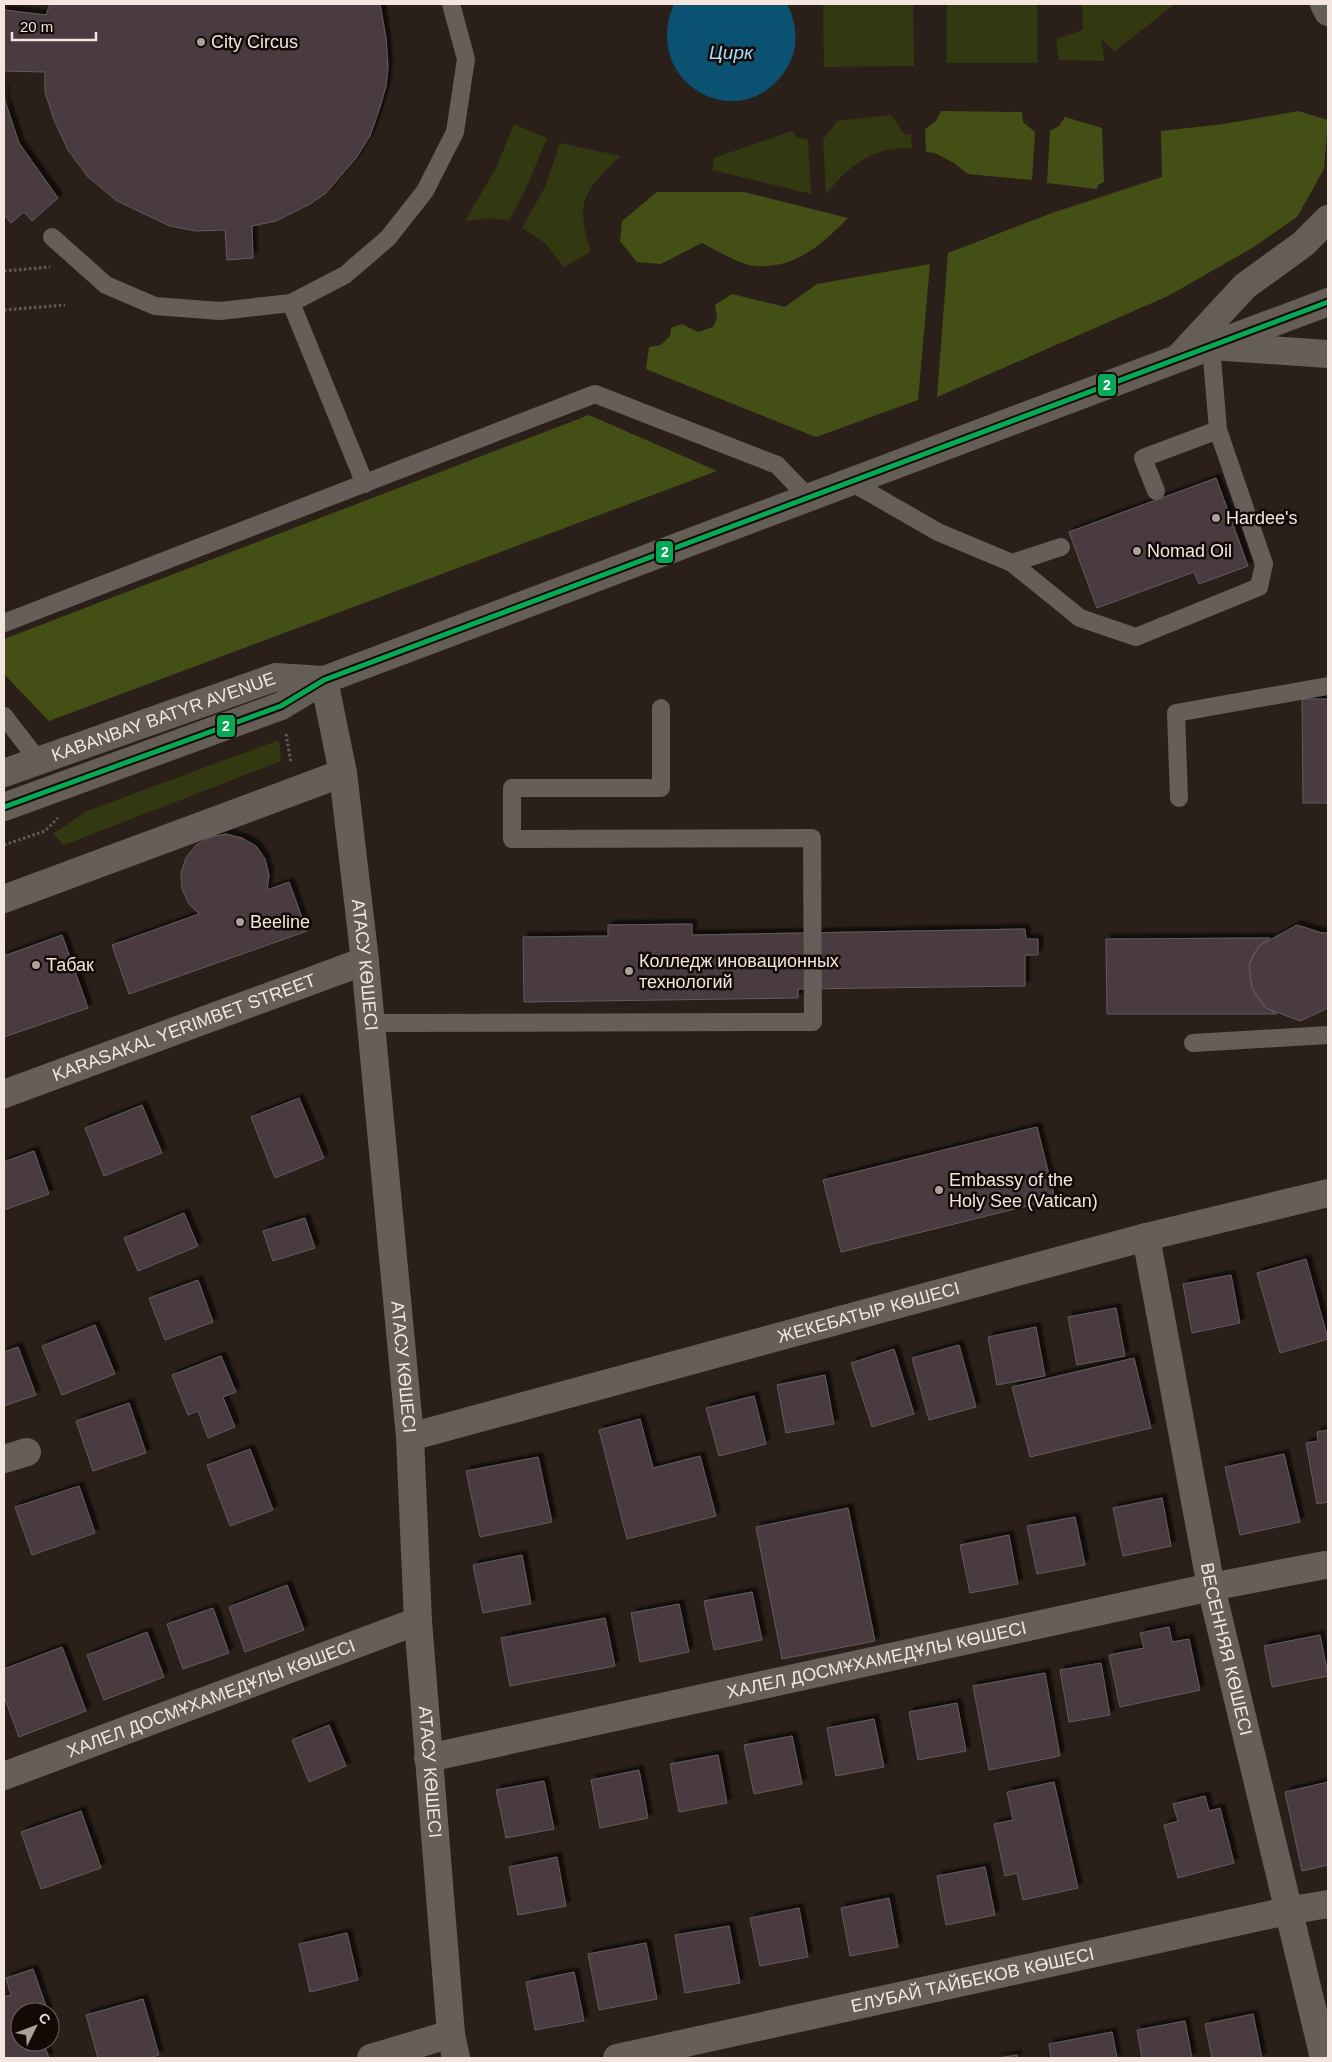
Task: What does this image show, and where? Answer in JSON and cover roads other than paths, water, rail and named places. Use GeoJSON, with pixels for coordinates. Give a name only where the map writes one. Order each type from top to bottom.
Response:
{"type":"FeatureCollection","features":[{"type":"Feature","properties":{"kind":"main road"},"geometry":{"type":"LineString","coordinates":[[1324,4],[1328,12]]}},
{"type":"Feature","properties":{"kind":"main road"},"geometry":{"type":"LineString","coordinates":[[1177,359],[1246,286],[1303,244],[1328,219]]}},
{"type":"Feature","properties":{"kind":"main road","name":"KABANBAY BATYR AVENUE"},"geometry":{"type":"LineString","coordinates":[[4,808],[281,706],[324,680],[1328,302]]}},
{"type":"Feature","properties":{"kind":"main road","name":"KABANBAY BATYR AVENUE"},"geometry":{"type":"LineString","coordinates":[[4,773],[276,677],[324,680]]}},
{"type":"Feature","properties":{"kind":"street"},"geometry":{"type":"LineString","coordinates":[[1211,346],[1328,354]]}},
{"type":"Feature","properties":{"kind":"street","name":"АТАСУ КӨШЕСІ"},"geometry":{"type":"LineString","coordinates":[[324,680],[343,773],[371,1023],[410,1437],[418,1621],[453,2046]]}},
{"type":"Feature","properties":{"kind":"street"},"geometry":{"type":"LineString","coordinates":[[4,899],[343,773]]}},
{"type":"Feature","properties":{"kind":"street","name":"KARASAKAL YERIMBET STREET"},"geometry":{"type":"LineString","coordinates":[[4,1094],[365,961]]}},
{"type":"Feature","properties":{"kind":"street","name":"ЖЕКЕБАТЫР КӨШЕСІ"},"geometry":{"type":"LineString","coordinates":[[410,1437],[1146,1237],[1328,1193]]}},
{"type":"Feature","properties":{"kind":"street","name":"ВЕСЕННЯЯ КӨШЕСІ"},"geometry":{"type":"LineString","coordinates":[[1146,1237],[1211,1587],[1287,1911],[1324,2058]]}},
{"type":"Feature","properties":{"kind":"street","name":"ХАЛЕЛ ДОСМҰХАМЕДҰЛЫ КӨШЕСІ"},"geometry":{"type":"LineString","coordinates":[[428,1758],[1211,1587],[1325,1565]]}},
{"type":"Feature","properties":{"kind":"street","name":"ХАЛЕЛ ДОСМҰХАМЕДҰЛЫ КӨШЕСІ"},"geometry":{"type":"LineString","coordinates":[[4,1776],[418,1621]]}},
{"type":"Feature","properties":{"kind":"street","name":"ЕЛУБАЙ ТАЙБЕКОВ КӨШЕСІ"},"geometry":{"type":"LineString","coordinates":[[617,2058],[1287,1911],[1328,1904]]}},
{"type":"Feature","properties":{"kind":"street"},"geometry":{"type":"LineString","coordinates":[[372,2058],[453,2046]]}},
{"type":"Feature","properties":{"kind":"lane"},"geometry":{"type":"LineString","coordinates":[[52,237],[106,285],[155,306],[220,310],[291,303],[345,275],[388,238],[425,191],[455,132],[466,59],[450,4]]}},
{"type":"Feature","properties":{"kind":"lane"},"geometry":{"type":"LineString","coordinates":[[291,303],[365,484]]}},
{"type":"Feature","properties":{"kind":"lane"},"geometry":{"type":"LineString","coordinates":[[851,482],[938,532],[1012,563],[1080,618],[1136,637],[1259,587],[1264,564],[1218,430],[1211,346]]}},
{"type":"Feature","properties":{"kind":"lane"},"geometry":{"type":"LineString","coordinates":[[4,623],[595,394],[777,465],[809,498]]}},
{"type":"Feature","properties":{"kind":"lane"},"geometry":{"type":"LineString","coordinates":[[1156,491],[1144,458],[1218,430]]}},
{"type":"Feature","properties":{"kind":"lane"},"geometry":{"type":"LineString","coordinates":[[1012,563],[1061,547]]}},
{"type":"Feature","properties":{"kind":"lane"},"geometry":{"type":"LineString","coordinates":[[1179,798],[1176,713],[1328,686]]}},
{"type":"Feature","properties":{"kind":"lane"},"geometry":{"type":"LineString","coordinates":[[371,1023],[813,1022],[812,838],[512,838],[512,788],[661,788],[661,708]]}},
{"type":"Feature","properties":{"kind":"lane"},"geometry":{"type":"LineString","coordinates":[[4,716],[38,760]]}},
{"type":"Feature","properties":{"kind":"lane"},"geometry":{"type":"LineString","coordinates":[[1193,1043],[1328,1035]]}},
{"type":"Feature","properties":{"kind":"water","name":"Цирк"},"geometry":{"type":"Polygon","coordinates":[[[674,4],[787,4],[795,27],[794,51],[788,66],[769,88],[747,99],[724,101],[702,94],[683,79],[671,59],[667,33],[674,4]]]}},
{"type":"Feature","properties":{"kind":"place","name":"City Circus"},"geometry":{"type":"Point","coordinates":[201,42]}},
{"type":"Feature","properties":{"kind":"place","name":"Hardee's"},"geometry":{"type":"Point","coordinates":[1216,518]}},
{"type":"Feature","properties":{"kind":"place","name":"Nomad Oil"},"geometry":{"type":"Point","coordinates":[1137,551]}},
{"type":"Feature","properties":{"kind":"place","name":"Beeline"},"geometry":{"type":"Point","coordinates":[240,922]}},
{"type":"Feature","properties":{"kind":"place","name":"Табак"},"geometry":{"type":"Point","coordinates":[36,965]}},
{"type":"Feature","properties":{"kind":"place","name":"Колледж иновационных технологий"},"geometry":{"type":"Point","coordinates":[629,971]}},
{"type":"Feature","properties":{"kind":"place","name":"Embassy of the Holy See (Vatican)"},"geometry":{"type":"Point","coordinates":[939,1190]}}]}
